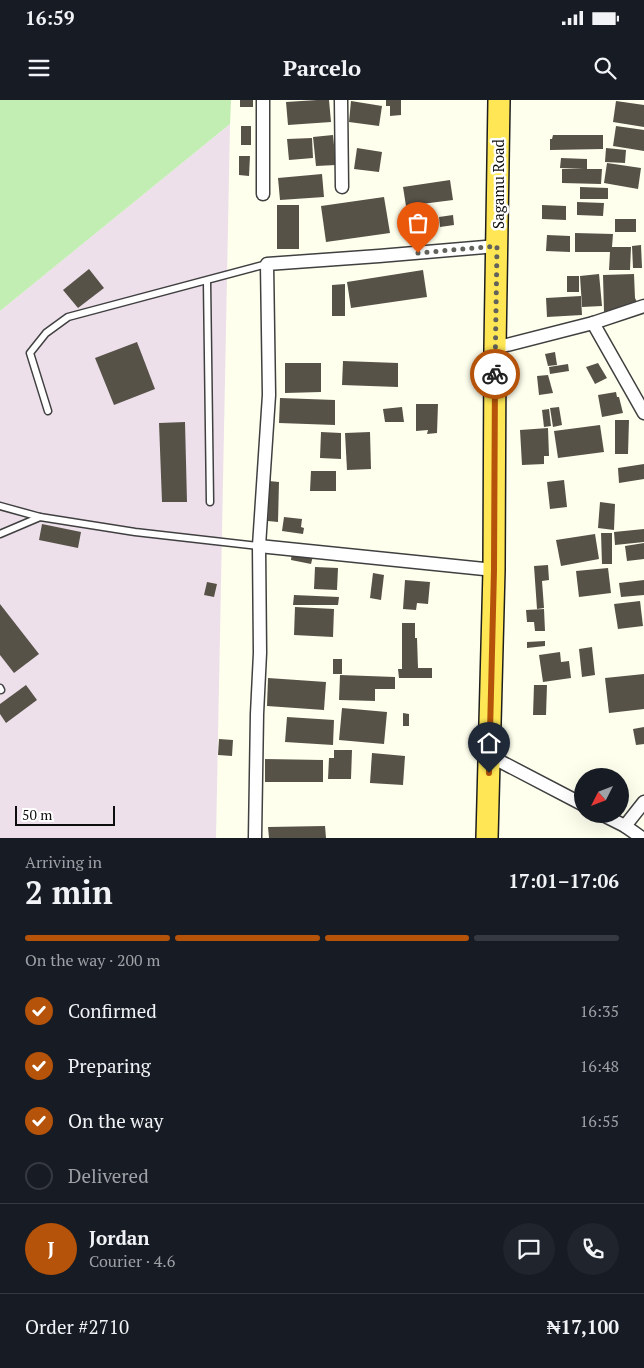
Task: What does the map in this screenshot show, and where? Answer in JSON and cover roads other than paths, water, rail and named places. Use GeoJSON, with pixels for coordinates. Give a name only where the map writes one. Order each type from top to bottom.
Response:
{"type":"FeatureCollection","features":[{"type":"Feature","properties":{"kind":"highway","name":"Sagamu Road"},"geometry":{"type":"LineString","coordinates":[[487,838],[494,570],[499,100]]}},
{"type":"Feature","properties":{"kind":"street"},"geometry":{"type":"LineString","coordinates":[[263,100],[263,194]]}},
{"type":"Feature","properties":{"kind":"street"},"geometry":{"type":"LineString","coordinates":[[341,100],[342,187]]}},
{"type":"Feature","properties":{"kind":"street"},"geometry":{"type":"LineString","coordinates":[[255,838],[260,653],[259,546],[269,395],[267,264],[497,246]]}},
{"type":"Feature","properties":{"kind":"street"},"geometry":{"type":"LineString","coordinates":[[495,348],[593,324],[644,306]]}},
{"type":"Feature","properties":{"kind":"street"},"geometry":{"type":"LineString","coordinates":[[593,324],[644,413]]}},
{"type":"Feature","properties":{"kind":"street"},"geometry":{"type":"LineString","coordinates":[[259,546],[494,570]]}},
{"type":"Feature","properties":{"kind":"street"},"geometry":{"type":"LineString","coordinates":[[490,756],[574,800]]}},
{"type":"Feature","properties":{"kind":"street"},"geometry":{"type":"LineString","coordinates":[[625,826],[644,802]]}},
{"type":"Feature","properties":{"kind":"street"},"geometry":{"type":"LineString","coordinates":[[619,823],[642,838]]}},
{"type":"Feature","properties":{"kind":"lane"},"geometry":{"type":"LineString","coordinates":[[48,411],[30,352],[46,333],[68,317],[267,264]]}},
{"type":"Feature","properties":{"kind":"lane"},"geometry":{"type":"LineString","coordinates":[[207,281],[210,502]]}},
{"type":"Feature","properties":{"kind":"lane"},"geometry":{"type":"LineString","coordinates":[[0,506],[40,517],[135,532],[259,546]]}},
{"type":"Feature","properties":{"kind":"lane"},"geometry":{"type":"LineString","coordinates":[[0,534],[40,517]]}}]}
